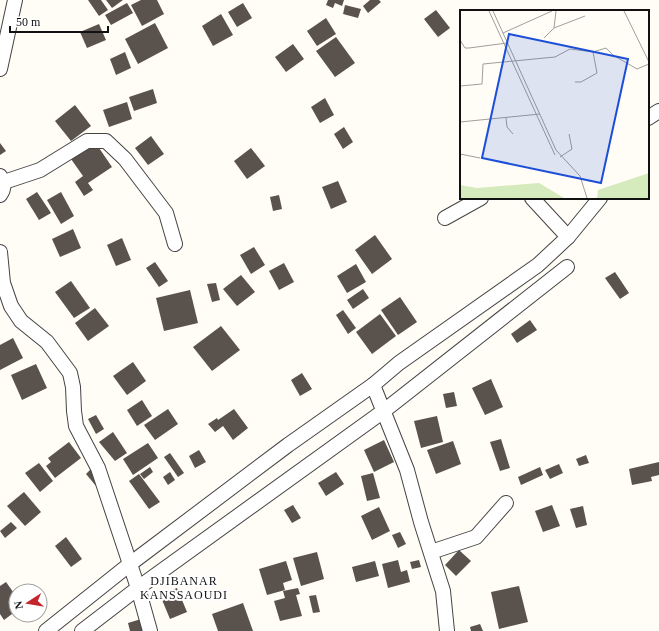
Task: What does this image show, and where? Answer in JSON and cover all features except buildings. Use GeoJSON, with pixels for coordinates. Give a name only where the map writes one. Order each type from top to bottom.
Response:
{"type":"FeatureCollection","features":[{"type":"Feature","properties":{"kind":"street"},"geometry":{"type":"LineString","coordinates":[[0,70],[15,0]]}},
{"type":"Feature","properties":{"kind":"street"},"geometry":{"type":"LineString","coordinates":[[649,117],[659,111]]}},
{"type":"Feature","properties":{"kind":"street"},"geometry":{"type":"LineString","coordinates":[[1,184],[40,170],[87,141],[106,141],[124,159],[166,213],[175,244]]}},
{"type":"Feature","properties":{"kind":"street"},"geometry":{"type":"LineString","coordinates":[[445,218],[479,199]]}},
{"type":"Feature","properties":{"kind":"street"},"geometry":{"type":"LineString","coordinates":[[533,199],[568,237]]}},
{"type":"Feature","properties":{"kind":"street"},"geometry":{"type":"LineString","coordinates":[[50,630],[130,564],[294,441],[374,385],[399,363],[538,265],[568,237],[599,199]]}},
{"type":"Feature","properties":{"kind":"street"},"geometry":{"type":"LineString","coordinates":[[0,252],[3,283],[11,306],[21,321],[48,342],[70,373],[73,387],[76,426],[98,468],[138,588],[150,631]]}},
{"type":"Feature","properties":{"kind":"street"},"geometry":{"type":"LineString","coordinates":[[82,631],[138,588],[385,410],[567,267]]}},
{"type":"Feature","properties":{"kind":"street"},"geometry":{"type":"LineString","coordinates":[[374,385],[385,410],[407,470],[420,522],[443,591],[447,631]]}},
{"type":"Feature","properties":{"kind":"street"},"geometry":{"type":"LineString","coordinates":[[431,552],[476,537],[506,503]]}},
{"type":"Feature","properties":{"kind":"district","name":"DJIBANAR KANSSAOUDI"},"geometry":{"type":"Point","coordinates":[184,588]}}]}
